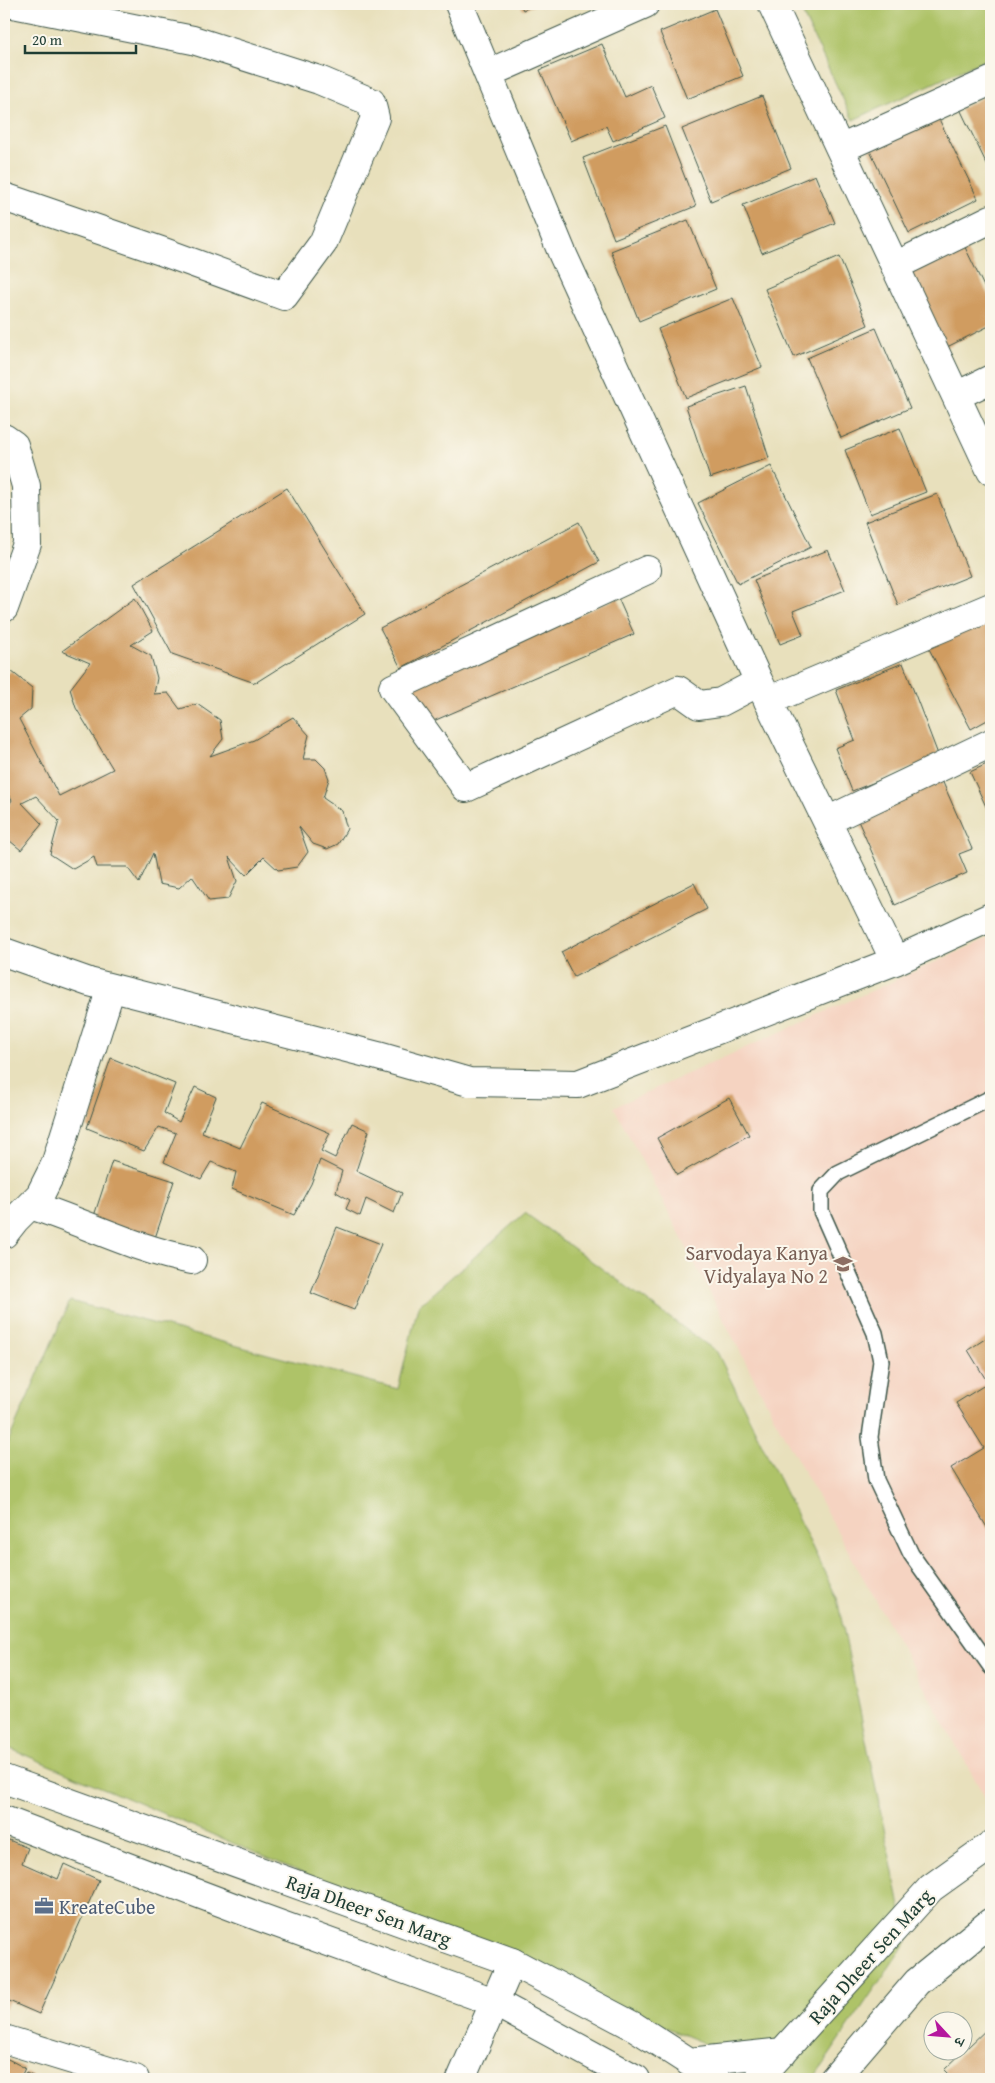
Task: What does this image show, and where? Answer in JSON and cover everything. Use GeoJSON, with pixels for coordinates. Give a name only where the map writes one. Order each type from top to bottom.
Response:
{"type":"FeatureCollection","features":[{"type":"Feature","properties":{"kind":"street"},"geometry":{"type":"LineString","coordinates":[[4,196],[284,296],[323,243],[375,118],[371,102],[319,80],[193,40],[13,4]]}},
{"type":"Feature","properties":{"kind":"street"},"geometry":{"type":"LineString","coordinates":[[459,4],[490,73],[563,255],[764,692],[895,961]]}},
{"type":"Feature","properties":{"kind":"street"},"geometry":{"type":"LineString","coordinates":[[490,73],[645,4]]}},
{"type":"Feature","properties":{"kind":"street"},"geometry":{"type":"LineString","coordinates":[[772,4],[991,471]]}},
{"type":"Feature","properties":{"kind":"street"},"geometry":{"type":"LineString","coordinates":[[840,149],[991,81]]}},
{"type":"Feature","properties":{"kind":"street"},"geometry":{"type":"LineString","coordinates":[[895,266],[991,220]]}},
{"type":"Feature","properties":{"kind":"street"},"geometry":{"type":"LineString","coordinates":[[956,396],[991,379]]}},
{"type":"Feature","properties":{"kind":"street"},"geometry":{"type":"LineString","coordinates":[[4,438],[14,445],[26,486],[26,544],[4,608]]}},
{"type":"Feature","properties":{"kind":"street"},"geometry":{"type":"LineString","coordinates":[[647,570],[393,688],[466,788],[678,690],[699,705],[764,692],[991,607]]}},
{"type":"Feature","properties":{"kind":"street"},"geometry":{"type":"LineString","coordinates":[[827,821],[991,743]]}},
{"type":"Feature","properties":{"kind":"street"},"geometry":{"type":"LineString","coordinates":[[4,952],[89,982],[378,1056],[469,1082],[578,1084],[895,961],[991,917]]}},
{"type":"Feature","properties":{"kind":"street"},"geometry":{"type":"LineString","coordinates":[[13,1218],[40,1195],[54,1165],[111,988]]}},
{"type":"Feature","properties":{"kind":"street"},"geometry":{"type":"LineString","coordinates":[[13,1218],[64,1216],[164,1255],[192,1260]]}},
{"type":"Feature","properties":{"kind":"street","name":"Raja Dheer Sen Marg"},"geometry":{"type":"LineString","coordinates":[[4,1779],[512,1962],[635,2027],[716,2079]]}},
{"type":"Feature","properties":{"kind":"street"},"geometry":{"type":"LineString","coordinates":[[4,1820],[376,1960],[494,2002],[636,2079]]}},
{"type":"Feature","properties":{"kind":"street","name":"Raja Dheer Sen Marg"},"geometry":{"type":"LineString","coordinates":[[758,2079],[931,1888],[991,1844]]}},
{"type":"Feature","properties":{"kind":"street"},"geometry":{"type":"LineString","coordinates":[[834,2079],[917,1982],[991,1922]]}},
{"type":"Feature","properties":{"kind":"street"},"geometry":{"type":"LineString","coordinates":[[461,2079],[512,1962]]}},
{"type":"Feature","properties":{"kind":"street"},"geometry":{"type":"LineString","coordinates":[[4,2039],[135,2079]]}},
{"type":"Feature","properties":{"kind":"street"},"geometry":{"type":"LineString","coordinates":[[689,2062],[783,2052]]}},
{"type":"Feature","properties":{"kind":"lane"},"geometry":{"type":"LineString","coordinates":[[991,1098],[838,1173],[821,1191],[821,1211],[875,1334],[881,1361],[870,1436],[876,1480],[912,1554],[991,1667]]}},
{"type":"Feature","properties":{"kind":"shaded area","name":"Sarvodaya Kanya Vidyalaya No 2"},"geometry":{"type":"Polygon","coordinates":[[[991,937],[991,1799],[987,1801],[776,1421],[614,1107],[991,937]]]}},
{"type":"Feature","properties":{"kind":"green space"},"geometry":{"type":"Polygon","coordinates":[[[798,4],[991,4],[991,57],[853,120],[798,4]]]}},
{"type":"Feature","properties":{"kind":"green space"},"geometry":{"type":"Polygon","coordinates":[[[525,1213],[717,1352],[837,1598],[907,1941],[813,2079],[788,2079],[4,1746],[4,1451],[70,1301],[398,1389],[418,1306],[525,1213]]]}},
{"type":"Feature","properties":{"kind":"building"},"geometry":{"type":"Polygon","coordinates":[[[520,4],[537,4],[523,10],[520,4]]]}},
{"type":"Feature","properties":{"kind":"building"},"geometry":{"type":"Polygon","coordinates":[[[715,9],[743,76],[687,99],[660,32],[715,9]]]}},
{"type":"Feature","properties":{"kind":"building"},"geometry":{"type":"Polygon","coordinates":[[[602,44],[625,97],[651,85],[665,118],[613,141],[606,126],[571,141],[540,70],[602,44]]]}},
{"type":"Feature","properties":{"kind":"building"},"geometry":{"type":"Polygon","coordinates":[[[991,93],[991,173],[960,109],[991,93]]]}},
{"type":"Feature","properties":{"kind":"building"},"geometry":{"type":"Polygon","coordinates":[[[762,96],[791,168],[711,201],[682,129],[762,96]]]}},
{"type":"Feature","properties":{"kind":"building"},"geometry":{"type":"Polygon","coordinates":[[[937,115],[978,199],[909,233],[869,149],[937,115]]]}},
{"type":"Feature","properties":{"kind":"building"},"geometry":{"type":"Polygon","coordinates":[[[665,126],[696,206],[614,239],[583,158],[665,126]]]}},
{"type":"Feature","properties":{"kind":"building"},"geometry":{"type":"Polygon","coordinates":[[[815,175],[835,223],[762,253],[743,205],[815,175]]]}},
{"type":"Feature","properties":{"kind":"building"},"geometry":{"type":"Polygon","coordinates":[[[688,220],[716,289],[639,321],[611,251],[688,220]]]}},
{"type":"Feature","properties":{"kind":"building"},"geometry":{"type":"Polygon","coordinates":[[[962,241],[991,301],[991,325],[941,350],[903,270],[962,241]]]}},
{"type":"Feature","properties":{"kind":"building"},"geometry":{"type":"Polygon","coordinates":[[[839,257],[868,325],[794,357],[765,289],[839,257]]]}},
{"type":"Feature","properties":{"kind":"building"},"geometry":{"type":"Polygon","coordinates":[[[733,298],[762,367],[686,398],[658,329],[733,298]]]}},
{"type":"Feature","properties":{"kind":"building"},"geometry":{"type":"Polygon","coordinates":[[[876,328],[910,408],[841,438],[807,358],[876,328]]]}},
{"type":"Feature","properties":{"kind":"building"},"geometry":{"type":"Polygon","coordinates":[[[746,386],[769,458],[710,478],[686,406],[746,386]]]}},
{"type":"Feature","properties":{"kind":"building"},"geometry":{"type":"Polygon","coordinates":[[[900,428],[926,492],[870,514],[845,450],[900,428]]]}},
{"type":"Feature","properties":{"kind":"building"},"geometry":{"type":"Polygon","coordinates":[[[771,466],[811,547],[738,584],[698,503],[771,466]]]}},
{"type":"Feature","properties":{"kind":"building"},"geometry":{"type":"Polygon","coordinates":[[[287,488],[365,614],[255,683],[172,654],[134,584],[287,488]]]}},
{"type":"Feature","properties":{"kind":"building"},"geometry":{"type":"Polygon","coordinates":[[[937,494],[970,576],[898,605],[865,522],[937,494]]]}},
{"type":"Feature","properties":{"kind":"building"},"geometry":{"type":"Polygon","coordinates":[[[579,522],[599,562],[401,668],[380,628],[579,522]]]}},
{"type":"Feature","properties":{"kind":"building"},"geometry":{"type":"Polygon","coordinates":[[[828,550],[845,590],[793,611],[803,635],[780,644],[754,580],[828,550]]]}},
{"type":"Feature","properties":{"kind":"building"},"geometry":{"type":"Polygon","coordinates":[[[135,598],[153,631],[131,645],[151,656],[157,678],[154,694],[168,693],[180,709],[197,704],[220,720],[223,739],[210,756],[254,740],[293,717],[309,735],[303,759],[316,759],[325,768],[329,779],[323,798],[342,811],[347,829],[338,844],[327,849],[313,844],[299,827],[308,852],[297,867],[278,870],[264,857],[246,875],[229,857],[237,881],[228,899],[209,901],[192,876],[179,888],[159,884],[153,853],[139,883],[127,867],[97,867],[94,857],[73,869],[50,854],[59,821],[36,796],[22,803],[42,824],[21,850],[4,836],[4,813],[12,800],[4,790],[4,675],[11,671],[32,688],[31,709],[19,719],[59,796],[113,769],[76,708],[70,689],[90,663],[62,651],[135,598]]]}},
{"type":"Feature","properties":{"kind":"building"},"geometry":{"type":"Polygon","coordinates":[[[618,598],[634,634],[422,726],[406,689],[618,598]]]}},
{"type":"Feature","properties":{"kind":"building"},"geometry":{"type":"Polygon","coordinates":[[[991,618],[991,718],[971,729],[927,645],[991,618]]]}},
{"type":"Feature","properties":{"kind":"building"},"geometry":{"type":"Polygon","coordinates":[[[903,663],[939,757],[852,791],[835,748],[855,740],[836,690],[903,663]]]}},
{"type":"Feature","properties":{"kind":"building"},"geometry":{"type":"Polygon","coordinates":[[[991,762],[991,812],[989,813],[970,772],[991,762]]]}},
{"type":"Feature","properties":{"kind":"building"},"geometry":{"type":"Polygon","coordinates":[[[941,778],[972,849],[959,854],[967,873],[895,905],[856,816],[941,778]]]}},
{"type":"Feature","properties":{"kind":"building"},"geometry":{"type":"Polygon","coordinates":[[[694,883],[707,909],[574,977],[561,952],[694,883]]]}},
{"type":"Feature","properties":{"kind":"building"},"geometry":{"type":"Polygon","coordinates":[[[111,1058],[175,1084],[164,1113],[179,1122],[195,1087],[216,1097],[202,1132],[240,1148],[262,1103],[330,1133],[321,1151],[335,1158],[352,1123],[369,1131],[356,1171],[402,1193],[394,1213],[366,1199],[360,1216],[346,1209],[350,1200],[336,1192],[342,1171],[320,1160],[311,1184],[294,1215],[232,1189],[236,1172],[211,1162],[201,1179],[164,1162],[176,1133],[159,1127],[144,1151],[87,1128],[111,1058]]]}},
{"type":"Feature","properties":{"kind":"building"},"geometry":{"type":"Polygon","coordinates":[[[729,1098],[749,1135],[677,1175],[657,1138],[729,1098]]]}},
{"type":"Feature","properties":{"kind":"building"},"geometry":{"type":"Polygon","coordinates":[[[112,1161],[174,1181],[154,1241],[92,1222],[112,1161]]]}},
{"type":"Feature","properties":{"kind":"building"},"geometry":{"type":"Polygon","coordinates":[[[337,1227],[381,1244],[354,1310],[311,1293],[337,1227]]]}},
{"type":"Feature","properties":{"kind":"building"},"geometry":{"type":"Polygon","coordinates":[[[991,1335],[991,1534],[951,1468],[984,1448],[956,1403],[988,1383],[968,1350],[991,1335]]]}},
{"type":"Feature","properties":{"kind":"building"},"geometry":{"type":"Polygon","coordinates":[[[4,1838],[28,1848],[22,1863],[58,1879],[64,1864],[99,1880],[39,2014],[9,2001],[4,2009],[4,1838]]]}},
{"type":"Feature","properties":{"kind":"building"},"geometry":{"type":"Polygon","coordinates":[[[991,2025],[991,2079],[953,2079],[944,2070],[954,2060],[972,2060],[972,2043],[991,2025]]]}},
{"type":"Feature","properties":{"kind":"building"},"geometry":{"type":"Polygon","coordinates":[[[4,2057],[25,2068],[20,2079],[4,2079],[4,2057]]]}},
{"type":"Feature","properties":{"kind":"building"},"geometry":{"type":"Polygon","coordinates":[[[26,2073],[39,2079],[23,2079],[26,2073]]]}},
{"type":"Feature","properties":{"kind":"place","name":"Sarvodaya Kanya Vidyalaya No 2"},"geometry":{"type":"Point","coordinates":[843,1264]}},
{"type":"Feature","properties":{"kind":"place","name":"KreateCube"},"geometry":{"type":"Point","coordinates":[44,1906]}}]}
